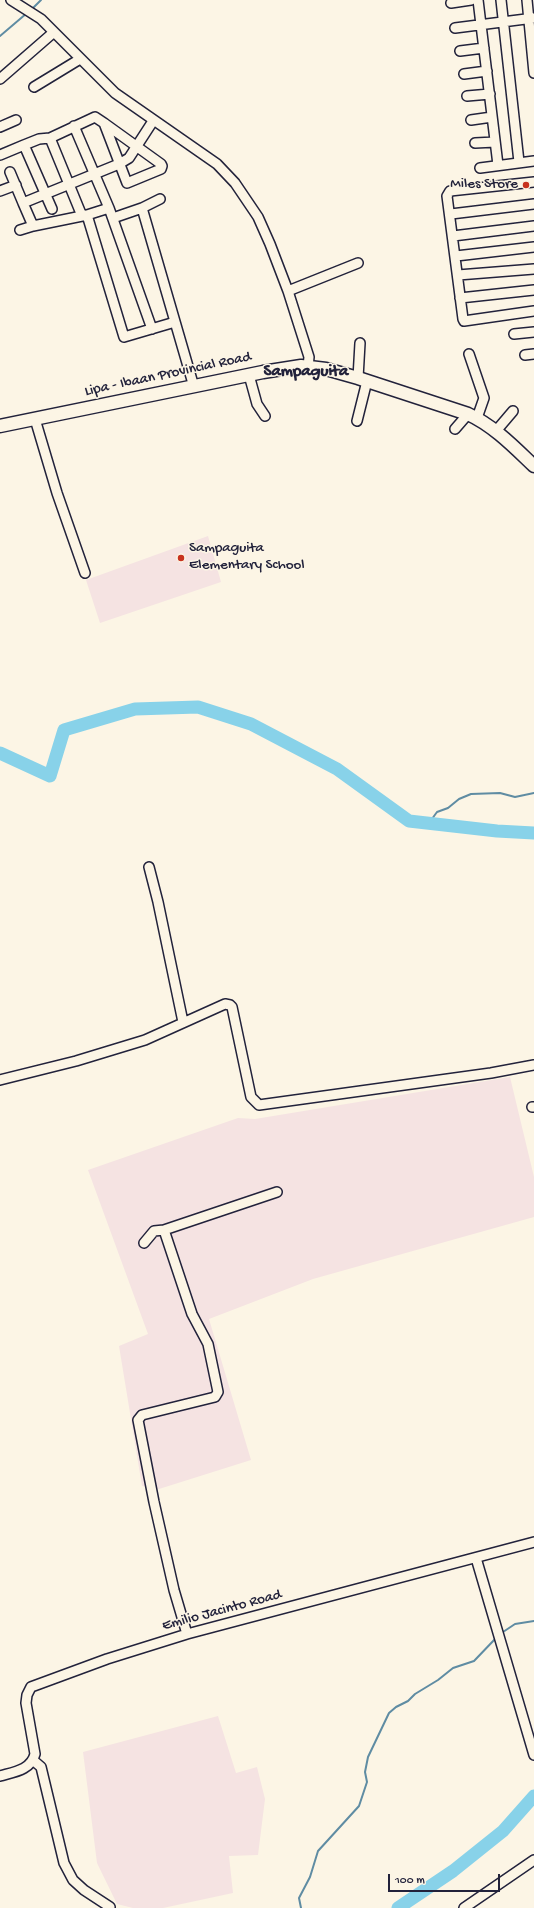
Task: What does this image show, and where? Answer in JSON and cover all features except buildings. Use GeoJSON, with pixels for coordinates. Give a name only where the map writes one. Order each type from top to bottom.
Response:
{"type":"FeatureCollection","features":[{"type":"Feature","properties":{"kind":"main road","name":"Lipa - Ibaan Provincial Road"},"geometry":{"type":"LineString","coordinates":[[0,426],[284,368],[308,366],[334,371],[362,379],[473,416],[496,431],[534,466]]}},
{"type":"Feature","properties":{"kind":"street"},"geometry":{"type":"LineString","coordinates":[[11,0],[29,11],[54,32],[115,92],[153,121],[217,164],[235,183],[258,217],[288,291],[308,357],[308,366]]}},
{"type":"Feature","properties":{"kind":"street"},"geometry":{"type":"LineString","coordinates":[[451,3],[471,0]]}},
{"type":"Feature","properties":{"kind":"street"},"geometry":{"type":"LineString","coordinates":[[478,0],[498,165]]}},
{"type":"Feature","properties":{"kind":"street"},"geometry":{"type":"LineString","coordinates":[[501,0],[518,162]]}},
{"type":"Feature","properties":{"kind":"street"},"geometry":{"type":"LineString","coordinates":[[527,0],[531,19],[534,73]]}},
{"type":"Feature","properties":{"kind":"street"},"geometry":{"type":"LineString","coordinates":[[455,28],[503,21],[531,19]]}},
{"type":"Feature","properties":{"kind":"street"},"geometry":{"type":"LineString","coordinates":[[0,79],[54,32]]}},
{"type":"Feature","properties":{"kind":"street"},"geometry":{"type":"LineString","coordinates":[[460,51],[484,48]]}},
{"type":"Feature","properties":{"kind":"street"},"geometry":{"type":"LineString","coordinates":[[34,87],[80,59]]}},
{"type":"Feature","properties":{"kind":"street"},"geometry":{"type":"LineString","coordinates":[[464,74],[487,71]]}},
{"type":"Feature","properties":{"kind":"street"},"geometry":{"type":"LineString","coordinates":[[467,96],[490,94]]}},
{"type":"Feature","properties":{"kind":"street"},"geometry":{"type":"LineString","coordinates":[[1,151],[24,145],[39,139],[50,138],[95,117],[104,123],[161,164],[161,169],[128,183],[119,164],[104,123]]}},
{"type":"Feature","properties":{"kind":"street"},"geometry":{"type":"LineString","coordinates":[[471,120],[492,117]]}},
{"type":"Feature","properties":{"kind":"street"},"geometry":{"type":"LineString","coordinates":[[0,127],[16,120]]}},
{"type":"Feature","properties":{"kind":"street"},"geometry":{"type":"LineString","coordinates":[[23,203],[69,183],[119,164],[129,158],[153,121]]}},
{"type":"Feature","properties":{"kind":"street"},"geometry":{"type":"LineString","coordinates":[[74,126],[113,218],[152,329]]}},
{"type":"Feature","properties":{"kind":"street"},"geometry":{"type":"LineString","coordinates":[[50,138],[85,216],[123,335],[127,337],[175,322]]}},
{"type":"Feature","properties":{"kind":"street"},"geometry":{"type":"LineString","coordinates":[[475,143],[495,142]]}},
{"type":"Feature","properties":{"kind":"street"},"geometry":{"type":"LineString","coordinates":[[24,145],[52,209]]}},
{"type":"Feature","properties":{"kind":"street"},"geometry":{"type":"LineString","coordinates":[[480,168],[534,161]]}},
{"type":"Feature","properties":{"kind":"street"},"geometry":{"type":"LineString","coordinates":[[10,172],[33,226]]}},
{"type":"Feature","properties":{"kind":"street"},"geometry":{"type":"LineString","coordinates":[[534,182],[450,191],[448,193],[462,317],[464,321],[534,311]]}},
{"type":"Feature","properties":{"kind":"street"},"geometry":{"type":"LineString","coordinates":[[0,191],[16,185]]}},
{"type":"Feature","properties":{"kind":"street"},"geometry":{"type":"LineString","coordinates":[[113,218],[142,208],[160,199]]}},
{"type":"Feature","properties":{"kind":"street"},"geometry":{"type":"LineString","coordinates":[[451,214],[534,204]]}},
{"type":"Feature","properties":{"kind":"street"},"geometry":{"type":"LineString","coordinates":[[20,230],[85,216],[109,208]]}},
{"type":"Feature","properties":{"kind":"street"},"geometry":{"type":"LineString","coordinates":[[142,208],[194,387]]}},
{"type":"Feature","properties":{"kind":"street"},"geometry":{"type":"LineString","coordinates":[[453,236],[534,226]]}},
{"type":"Feature","properties":{"kind":"street"},"geometry":{"type":"LineString","coordinates":[[456,256],[534,247]]}},
{"type":"Feature","properties":{"kind":"street"},"geometry":{"type":"LineString","coordinates":[[288,291],[358,263]]}},
{"type":"Feature","properties":{"kind":"street"},"geometry":{"type":"LineString","coordinates":[[458,275],[534,269]]}},
{"type":"Feature","properties":{"kind":"street"},"geometry":{"type":"LineString","coordinates":[[460,298],[534,290]]}},
{"type":"Feature","properties":{"kind":"street"},"geometry":{"type":"LineString","coordinates":[[514,334],[534,332]]}},
{"type":"Feature","properties":{"kind":"street"},"geometry":{"type":"LineString","coordinates":[[357,421],[362,379],[360,343]]}},
{"type":"Feature","properties":{"kind":"street"},"geometry":{"type":"LineString","coordinates":[[455,429],[473,416],[483,405],[484,398],[469,354]]}},
{"type":"Feature","properties":{"kind":"street"},"geometry":{"type":"LineString","coordinates":[[249,375],[257,404],[265,416]]}},
{"type":"Feature","properties":{"kind":"street"},"geometry":{"type":"LineString","coordinates":[[496,431],[512,411]]}},
{"type":"Feature","properties":{"kind":"street"},"geometry":{"type":"LineString","coordinates":[[35,419],[57,493],[85,573]]}},
{"type":"Feature","properties":{"kind":"street"},"geometry":{"type":"LineString","coordinates":[[149,867],[158,902],[183,1022]]}},
{"type":"Feature","properties":{"kind":"street"},"geometry":{"type":"LineString","coordinates":[[0,1080],[76,1061],[145,1040],[225,1004],[230,1005],[251,1097],[260,1105],[484,1074],[534,1065]]}},
{"type":"Feature","properties":{"kind":"street"},"geometry":{"type":"LineString","coordinates":[[144,1242],[154,1231],[164,1230],[277,1192]]}},
{"type":"Feature","properties":{"kind":"street"},"geometry":{"type":"LineString","coordinates":[[164,1230],[192,1314],[208,1344],[218,1392],[215,1397],[142,1415],[138,1420],[156,1509],[187,1634]]}},
{"type":"Feature","properties":{"kind":"street","name":"Emilio Jacinto Road"},"geometry":{"type":"LineString","coordinates":[[34,1761],[36,1754],[26,1703],[27,1695],[32,1687],[86,1666],[187,1634],[534,1542]]}},
{"type":"Feature","properties":{"kind":"street"},"geometry":{"type":"LineString","coordinates":[[476,1558],[534,1755]]}},
{"type":"Feature","properties":{"kind":"street"},"geometry":{"type":"LineString","coordinates":[[0,1776],[20,1771],[28,1767],[34,1761],[41,1767],[64,1863],[73,1880],[84,1890],[110,1907]]}},
{"type":"Feature","properties":{"kind":"street"},"geometry":{"type":"LineString","coordinates":[[464,1908],[534,1860]]}},
{"type":"Feature","properties":{"kind":"shaded area","name":"Sampaguita Elementary School"},"geometry":{"type":"Polygon","coordinates":[[[208,536],[221,582],[100,623],[86,580],[208,536]]]}},
{"type":"Feature","properties":{"kind":"shaded area"},"geometry":{"type":"Polygon","coordinates":[[[510,1077],[534,1177],[534,1217],[313,1279],[209,1319],[251,1460],[159,1489],[142,1486],[119,1346],[148,1334],[88,1170],[238,1118],[255,1119],[510,1077]]]}},
{"type":"Feature","properties":{"kind":"shaded area"},"geometry":{"type":"Polygon","coordinates":[[[218,1716],[236,1773],[257,1767],[265,1799],[258,1855],[229,1856],[233,1893],[163,1908],[133,1908],[117,1904],[97,1863],[83,1752],[218,1716]]]}},
{"type":"Feature","properties":{"kind":"waterway"},"geometry":{"type":"LineString","coordinates":[[32,9],[41,0]]}},
{"type":"Feature","properties":{"kind":"waterway"},"geometry":{"type":"LineString","coordinates":[[0,36],[27,13]]}},
{"type":"Feature","properties":{"kind":"waterway"},"geometry":{"type":"LineString","coordinates":[[0,753],[50,776],[64,730],[135,709],[198,707],[251,724],[337,769],[409,821],[497,831],[534,833]]}},
{"type":"Feature","properties":{"kind":"waterway"},"geometry":{"type":"LineString","coordinates":[[429,823],[437,812],[448,808],[459,799],[471,794],[500,793],[515,797],[534,793]]}},
{"type":"Feature","properties":{"kind":"waterway"},"geometry":{"type":"LineString","coordinates":[[500,1634],[515,1624],[534,1621]]}},
{"type":"Feature","properties":{"kind":"waterway"},"geometry":{"type":"LineString","coordinates":[[301,1908],[299,1898],[310,1877],[318,1851],[359,1806],[367,1782],[365,1772],[368,1757],[389,1713],[453,1668],[474,1661],[496,1638]]}},
{"type":"Feature","properties":{"kind":"waterway"},"geometry":{"type":"LineString","coordinates":[[398,1908],[453,1871],[503,1831],[534,1796]]}},
{"type":"Feature","properties":{"kind":"place","name":"Miles Store"},"geometry":{"type":"Point","coordinates":[526,185]}},
{"type":"Feature","properties":{"kind":"place","name":"Sampaguita Elementary School"},"geometry":{"type":"Point","coordinates":[181,558]}},
{"type":"Feature","properties":{"kind":"district","name":"Sampaguita"},"geometry":{"type":"Point","coordinates":[306,372]}}]}
